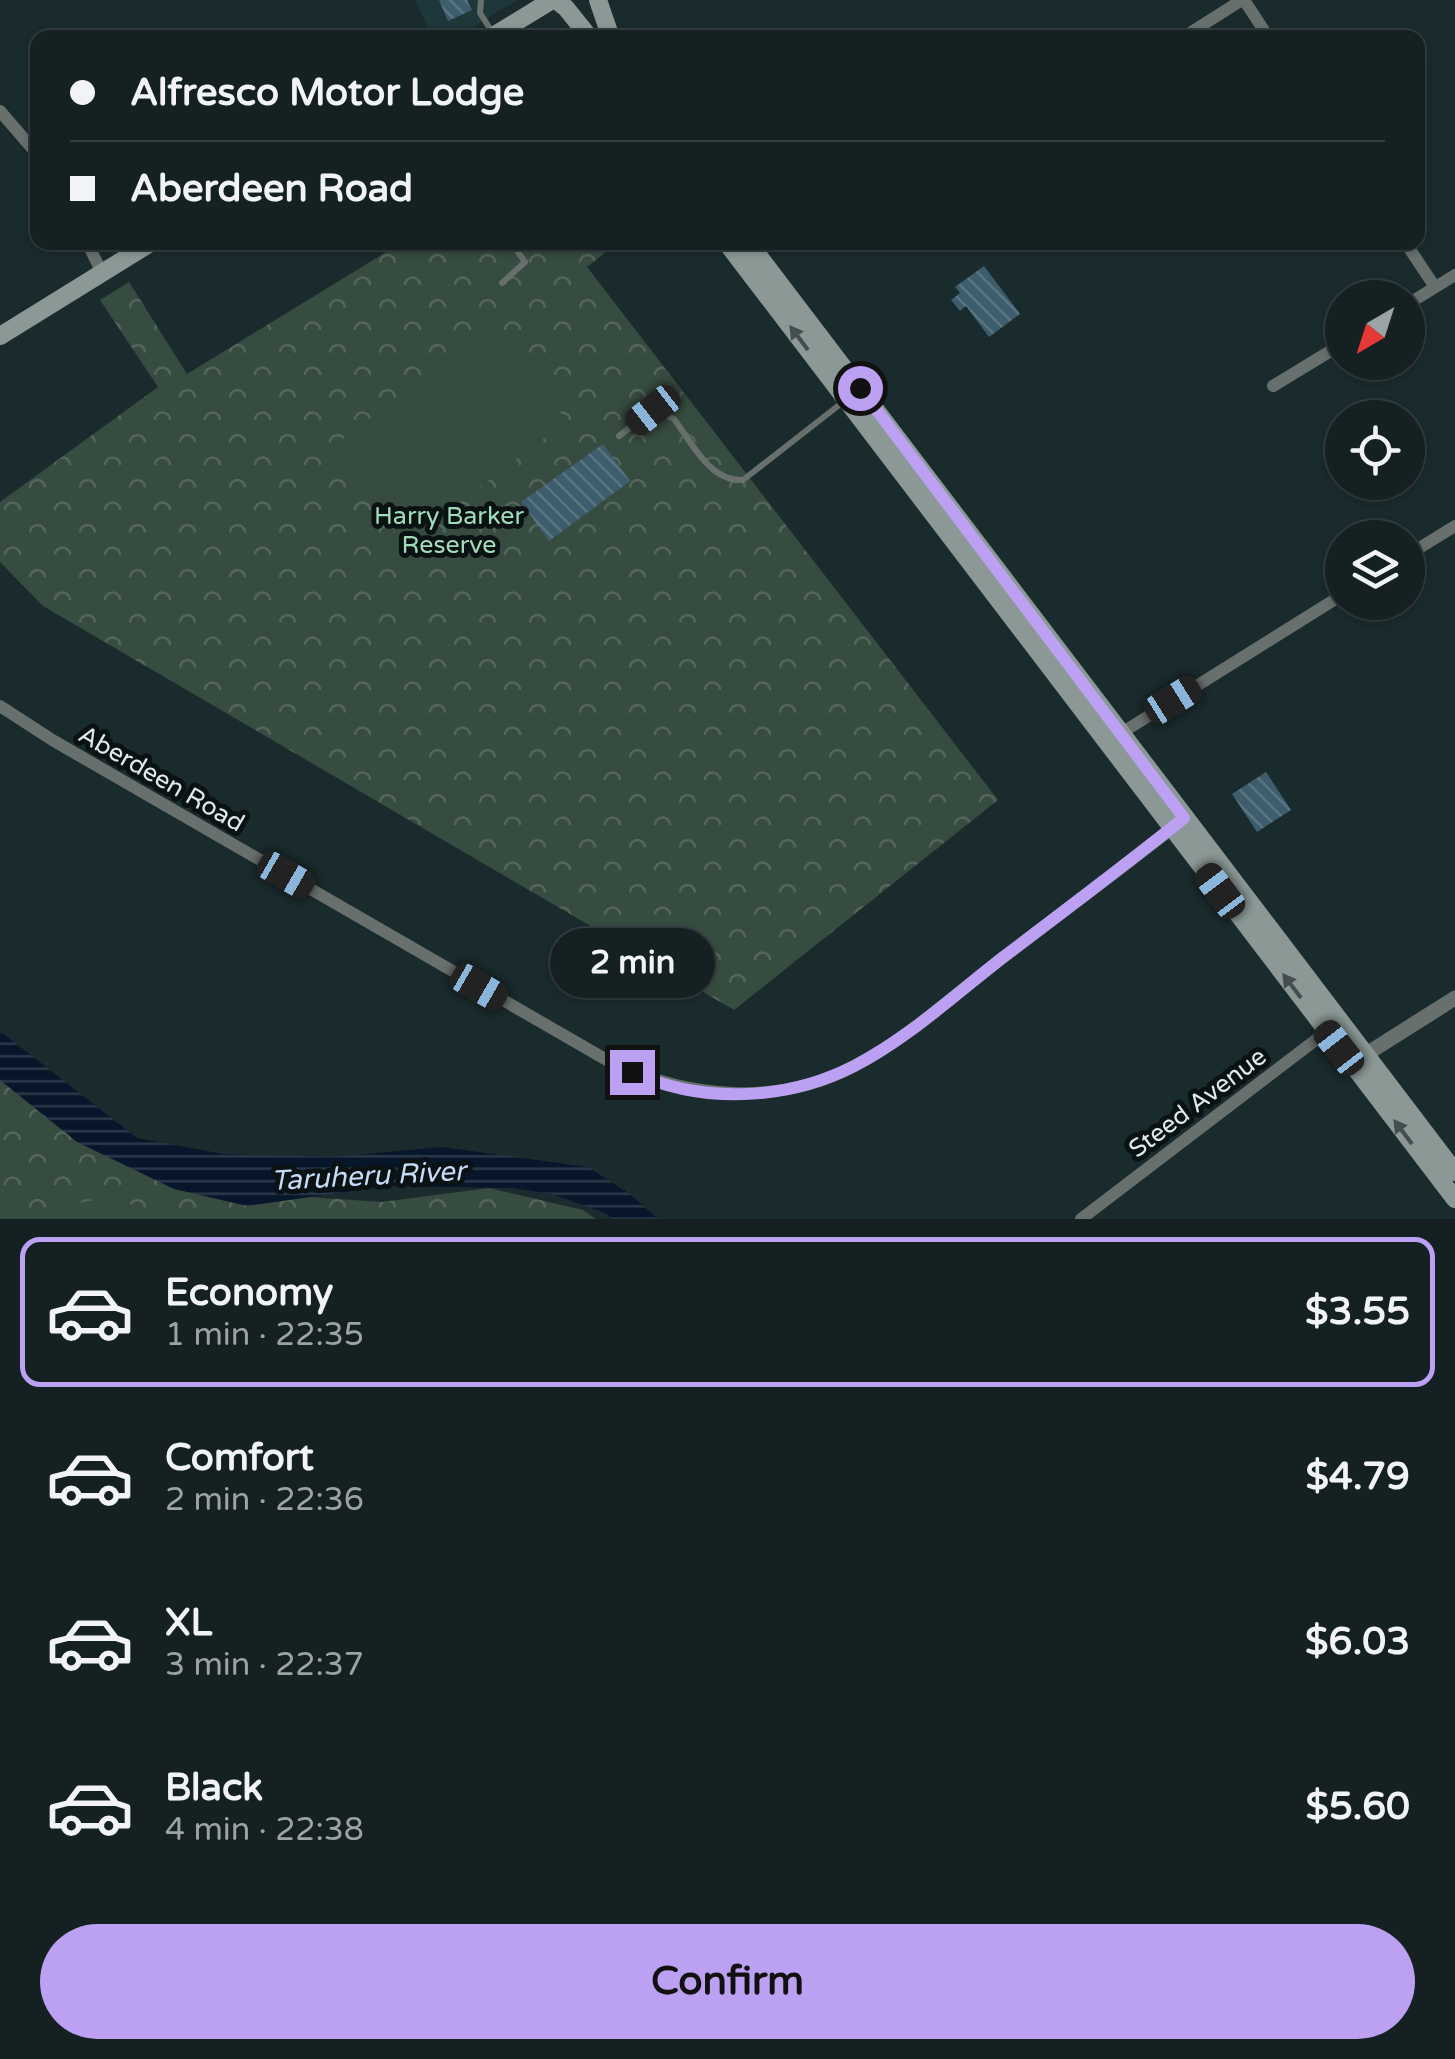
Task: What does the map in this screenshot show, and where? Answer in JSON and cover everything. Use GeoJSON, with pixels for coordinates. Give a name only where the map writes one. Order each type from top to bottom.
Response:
{"type":"FeatureCollection","features":[{"type":"Feature","properties":{"kind":"main road"},"geometry":{"type":"LineString","coordinates":[[504,30],[558,3],[574,9],[587,0]]}},
{"type":"Feature","properties":{"kind":"main road"},"geometry":{"type":"LineString","coordinates":[[598,0],[608,30]]}},
{"type":"Feature","properties":{"kind":"main road"},"geometry":{"type":"LineString","coordinates":[[558,3],[583,30]]}},
{"type":"Feature","properties":{"kind":"main road"},"geometry":{"type":"LineString","coordinates":[[0,336],[139,250]]}},
{"type":"Feature","properties":{"kind":"main road"},"geometry":{"type":"LineString","coordinates":[[733,250],[853,394]]}},
{"type":"Feature","properties":{"kind":"main road"},"geometry":{"type":"LineString","coordinates":[[754,250],[853,394],[1334,1026],[1455,1200]]}},
{"type":"Feature","properties":{"kind":"main road"},"geometry":{"type":"LineString","coordinates":[[1358,1059],[1455,1172]]}},
{"type":"Feature","properties":{"kind":"street"},"geometry":{"type":"LineString","coordinates":[[1195,30],[1243,0],[1264,30]]}},
{"type":"Feature","properties":{"kind":"street"},"geometry":{"type":"LineString","coordinates":[[0,111],[30,146]]}},
{"type":"Feature","properties":{"kind":"street"},"geometry":{"type":"LineString","coordinates":[[90,250],[102,273]]}},
{"type":"Feature","properties":{"kind":"street"},"geometry":{"type":"LineString","coordinates":[[1410,250],[1435,287]]}},
{"type":"Feature","properties":{"kind":"street"},"geometry":{"type":"LineString","coordinates":[[1425,293],[1455,275]]}},
{"type":"Feature","properties":{"kind":"street"},"geometry":{"type":"LineString","coordinates":[[1273,386],[1325,354]]}},
{"type":"Feature","properties":{"kind":"street"},"geometry":{"type":"LineString","coordinates":[[1425,545],[1455,526]]}},
{"type":"Feature","properties":{"kind":"street"},"geometry":{"type":"LineString","coordinates":[[1114,738],[1325,607]]}},
{"type":"Feature","properties":{"kind":"street","name":"Aberdeen Road"},"geometry":{"type":"LineString","coordinates":[[0,706],[54,742],[600,1056],[651,1081],[738,1095],[808,1084],[856,1066],[1179,823]]}},
{"type":"Feature","properties":{"kind":"street"},"geometry":{"type":"LineString","coordinates":[[1358,1059],[1455,998]]}},
{"type":"Feature","properties":{"kind":"street","name":"Steed Avenue"},"geometry":{"type":"LineString","coordinates":[[1082,1219],[1334,1026]]}},
{"type":"Feature","properties":{"kind":"lane"},"geometry":{"type":"LineString","coordinates":[[481,0],[480,13],[489,30]]}},
{"type":"Feature","properties":{"kind":"lane"},"geometry":{"type":"LineString","coordinates":[[502,282],[525,262],[517,250]]}},
{"type":"Feature","properties":{"kind":"lane"},"geometry":{"type":"LineString","coordinates":[[619,436],[653,410],[664,413],[674,419],[716,473],[732,481],[743,480],[853,394]]}},
{"type":"Feature","properties":{"kind":"shaded area"},"geometry":{"type":"Polygon","coordinates":[[[415,0],[517,0],[469,30],[429,30],[415,0]]]}},
{"type":"Feature","properties":{"kind":"green space","name":"Harry Barker Reserve"},"geometry":{"type":"Polygon","coordinates":[[[390,250],[608,250],[587,267],[998,800],[734,1010],[43,606],[0,562],[0,502],[158,387],[100,300],[129,282],[187,374],[390,250]]]}},
{"type":"Feature","properties":{"kind":"green space"},"geometry":{"type":"Polygon","coordinates":[[[494,325],[567,421],[404,544],[331,448],[494,325]]]}},
{"type":"Feature","properties":{"kind":"green space"},"geometry":{"type":"Polygon","coordinates":[[[0,1075],[191,1189],[382,1202],[489,1188],[583,1210],[596,1219],[0,1219],[0,1075]]]}},
{"type":"Feature","properties":{"kind":"green space"},"geometry":{"type":"Polygon","coordinates":[[[94,1200],[136,1205],[164,1219],[35,1219],[54,1209],[94,1200]]]}},
{"type":"Feature","properties":{"kind":"water","name":"Taruheru River"},"geometry":{"type":"Polygon","coordinates":[[[0,1031],[137,1138],[223,1154],[332,1157],[442,1147],[588,1167],[630,1194],[658,1219],[613,1219],[552,1194],[513,1188],[388,1186],[247,1206],[174,1189],[77,1142],[0,1080],[0,1031]]]}},
{"type":"Feature","properties":{"kind":"building"},"geometry":{"type":"Polygon","coordinates":[[[439,0],[467,0],[472,10],[448,21],[439,0]]]}},
{"type":"Feature","properties":{"kind":"building"},"geometry":{"type":"Polygon","coordinates":[[[984,266],[1020,314],[989,337],[966,306],[960,311],[951,300],[960,293],[955,287],[984,266]]]}},
{"type":"Feature","properties":{"kind":"building"},"geometry":{"type":"Polygon","coordinates":[[[603,444],[630,481],[549,541],[521,502],[603,444]]]}},
{"type":"Feature","properties":{"kind":"building"},"geometry":{"type":"Polygon","coordinates":[[[1266,772],[1291,810],[1257,832],[1232,794],[1266,772]]]}},
{"type":"Feature","properties":{"kind":"route"},"geometry":{"type":"LineString","coordinates":[[632,1072],[651,1081],[738,1095],[808,1084],[856,1066],[914,1026],[1184,818],[860,388]]}}]}
